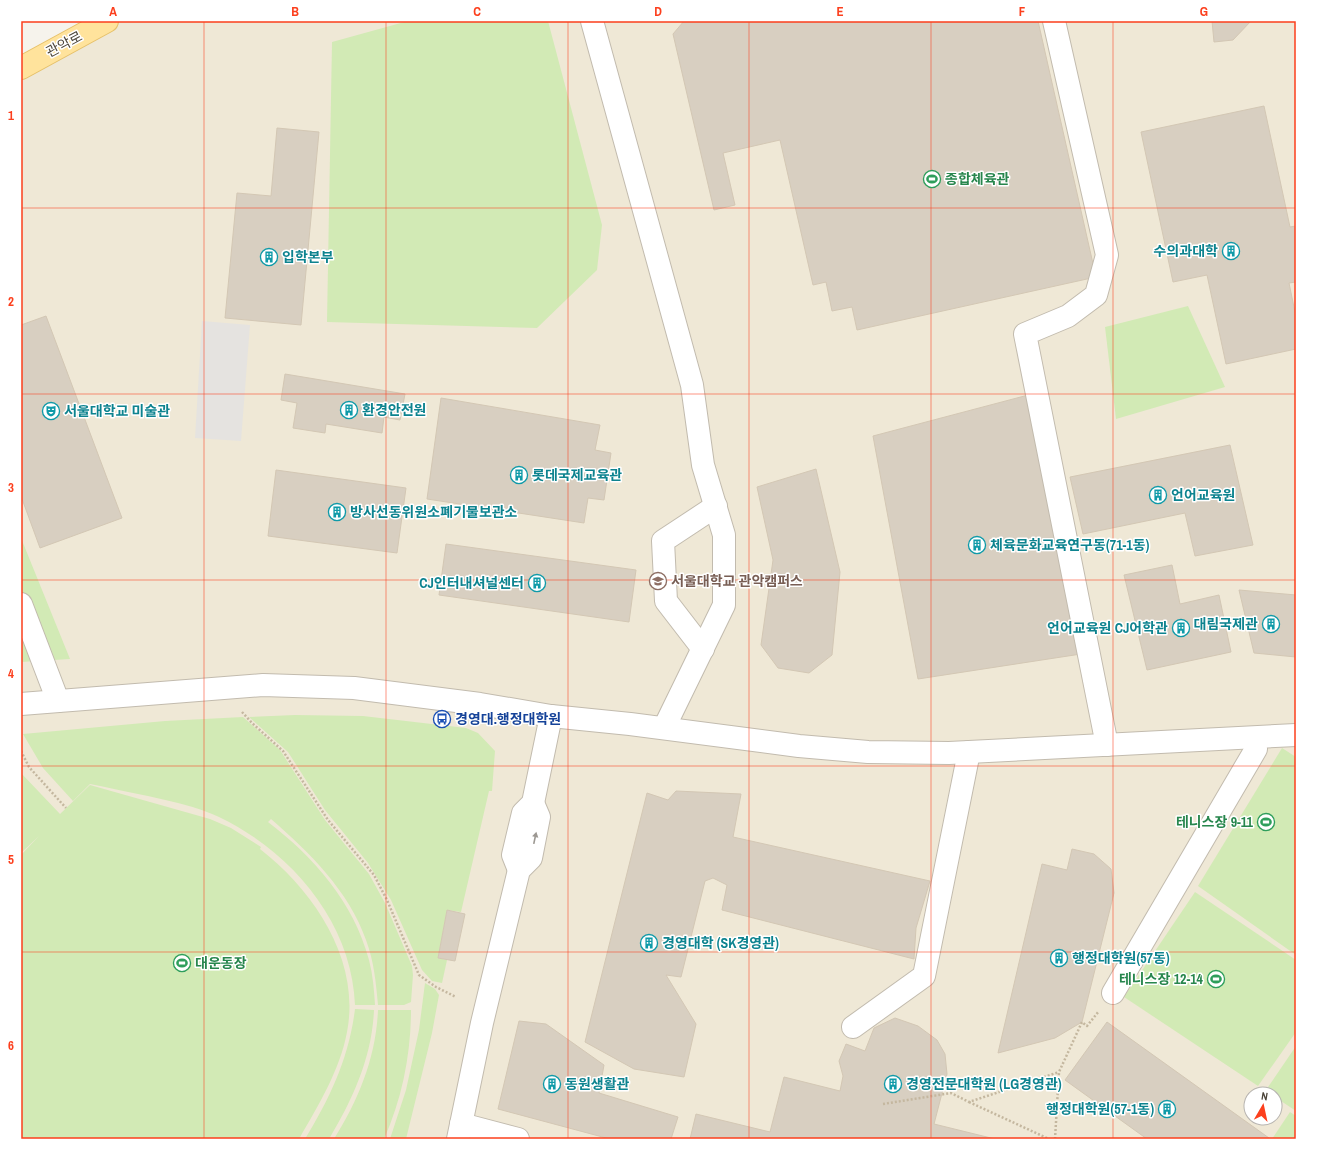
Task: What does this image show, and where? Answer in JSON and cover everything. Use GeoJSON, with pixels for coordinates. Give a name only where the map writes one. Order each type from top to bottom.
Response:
{"type":"FeatureCollection","features":[{"type":"Feature","properties":{"kind":"main road","name":"관악로"},"geometry":{"type":"LineString","coordinates":[[21,68],[108,21]]}},
{"type":"Feature","properties":{"kind":"street"},"geometry":{"type":"LineString","coordinates":[[592,21],[692,385],[703,465],[724,535],[724,605],[664,728]]}},
{"type":"Feature","properties":{"kind":"street"},"geometry":{"type":"LineString","coordinates":[[1054,21],[1107,255],[1096,295],[1068,316],[1025,334],[1107,745]]}},
{"type":"Feature","properties":{"kind":"street"},"geometry":{"type":"LineString","coordinates":[[703,649],[666,601],[663,541],[716,506]]}},
{"type":"Feature","properties":{"kind":"street"},"geometry":{"type":"LineString","coordinates":[[21,604],[58,701]]}},
{"type":"Feature","properties":{"kind":"street"},"geometry":{"type":"LineString","coordinates":[[21,704],[271,685],[354,688],[480,704],[552,716],[664,728],[798,746],[860,751],[969,752],[1296,735]]}},
{"type":"Feature","properties":{"kind":"street"},"geometry":{"type":"LineString","coordinates":[[518,1139],[460,1132],[482,1023],[519,870],[513,855],[523,813],[533,803],[552,716]]}},
{"type":"Feature","properties":{"kind":"street"},"geometry":{"type":"LineString","coordinates":[[1113,993],[1256,749]]}},
{"type":"Feature","properties":{"kind":"street"},"geometry":{"type":"LineString","coordinates":[[853,1028],[924,976],[969,752]]}},
{"type":"Feature","properties":{"kind":"path"},"geometry":{"type":"LineString","coordinates":[[242,712],[283,751],[328,820],[374,875],[387,900],[419,975],[436,987],[456,997]]}},
{"type":"Feature","properties":{"kind":"path"},"geometry":{"type":"LineString","coordinates":[[21,751],[29,767],[66,808]]}},
{"type":"Feature","properties":{"kind":"path"},"geometry":{"type":"LineString","coordinates":[[1056,1139],[1059,1072],[1082,1022],[1087,1026],[1113,993]]}},
{"type":"Feature","properties":{"kind":"path"},"geometry":{"type":"LineString","coordinates":[[969,1102],[1059,1072]]}},
{"type":"Feature","properties":{"kind":"path"},"geometry":{"type":"LineString","coordinates":[[883,1104],[951,1093],[1049,1139]]}},
{"type":"Feature","properties":{"kind":"shaded area","name":"서울대학교 관악캠퍼스"},"geometry":{"type":"Polygon","coordinates":[[[107,21],[1296,21],[1296,1139],[21,1139],[21,68],[107,21]]]}},
{"type":"Feature","properties":{"kind":"shaded area"},"geometry":{"type":"Polygon","coordinates":[[[202,321],[250,325],[241,441],[195,438],[202,321]]]}},
{"type":"Feature","properties":{"kind":"green space"},"geometry":{"type":"Polygon","coordinates":[[[408,21],[548,21],[602,225],[597,270],[537,328],[327,322],[332,42],[408,21]]]}},
{"type":"Feature","properties":{"kind":"green space"},"geometry":{"type":"Polygon","coordinates":[[[1188,306],[1225,387],[1116,419],[1105,327],[1188,306]]]}},
{"type":"Feature","properties":{"kind":"green space"},"geometry":{"type":"Polygon","coordinates":[[[21,538],[70,659],[21,662],[21,538]]]}},
{"type":"Feature","properties":{"kind":"green space"},"geometry":{"type":"Polygon","coordinates":[[[295,715],[363,716],[466,728],[478,733],[495,751],[492,791],[489,791],[461,912],[447,910],[438,958],[447,960],[442,983],[432,981],[422,970],[391,900],[368,863],[325,810],[288,752],[249,717],[295,715]]]}},
{"type":"Feature","properties":{"kind":"green space"},"geometry":{"type":"Polygon","coordinates":[[[243,717],[280,750],[325,820],[369,874],[385,903],[412,966],[413,975],[411,1002],[404,1005],[378,1005],[371,956],[359,922],[338,889],[326,874],[299,845],[271,819],[268,822],[301,850],[330,883],[343,901],[362,939],[369,960],[375,1005],[355,1005],[351,975],[343,946],[330,919],[313,893],[293,870],[271,850],[246,832],[219,817],[178,803],[90,784],[73,801],[43,768],[23,734],[165,721],[243,717]]]}},
{"type":"Feature","properties":{"kind":"green space","name":"테니스장 9-11"},"geometry":{"type":"Polygon","coordinates":[[[1282,748],[1296,757],[1296,955],[1198,886],[1282,748]]]}},
{"type":"Feature","properties":{"kind":"green space","name":"대운동장"},"geometry":{"type":"Polygon","coordinates":[[[21,773],[60,814],[90,785],[210,819],[231,828],[261,847],[260,849],[280,866],[315,906],[329,929],[340,954],[347,979],[349,1005],[347,1032],[344,1046],[334,1074],[314,1114],[299,1139],[21,1139],[21,855],[39,836],[21,853],[21,773]]]}},
{"type":"Feature","properties":{"kind":"green space","name":"테니스장 12-14"},"geometry":{"type":"Polygon","coordinates":[[[1195,892],[1296,960],[1296,1032],[1258,1086],[1124,997],[1195,892]]]}},
{"type":"Feature","properties":{"kind":"green space"},"geometry":{"type":"Polygon","coordinates":[[[425,983],[435,989],[439,995],[432,1033],[406,1139],[390,1139],[406,1090],[419,1030],[425,983]]]}},
{"type":"Feature","properties":{"kind":"green space"},"geometry":{"type":"Polygon","coordinates":[[[355,1009],[374,1010],[370,1044],[360,1077],[346,1109],[329,1139],[305,1139],[323,1108],[337,1077],[348,1044],[355,1009]]]}},
{"type":"Feature","properties":{"kind":"green space"},"geometry":{"type":"Polygon","coordinates":[[[378,1010],[411,1010],[411,1027],[407,1060],[396,1108],[384,1139],[334,1139],[351,1109],[365,1077],[374,1044],[378,1010]]]}},
{"type":"Feature","properties":{"kind":"green space"},"geometry":{"type":"Polygon","coordinates":[[[1296,1046],[1296,1111],[1283,1102],[1283,1086],[1269,1086],[1296,1046]]]}},
{"type":"Feature","properties":{"kind":"green space"},"geometry":{"type":"Polygon","coordinates":[[[1290,1112],[1296,1116],[1296,1139],[1272,1139],[1281,1126],[1283,1126],[1283,1122],[1290,1112]]]}},
{"type":"Feature","properties":{"kind":"building","name":"종합체육관"},"geometry":{"type":"Polygon","coordinates":[[[684,21],[1038,21],[1096,277],[857,330],[852,307],[832,311],[826,282],[813,285],[780,140],[723,153],[735,205],[714,210],[673,34],[684,21]]]}},
{"type":"Feature","properties":{"kind":"building"},"geometry":{"type":"Polygon","coordinates":[[[1212,21],[1251,21],[1233,40],[1214,42],[1212,21]]]}},
{"type":"Feature","properties":{"kind":"building","name":"수의과대학"},"geometry":{"type":"Polygon","coordinates":[[[1264,106],[1290,227],[1296,226],[1296,282],[1289,283],[1296,317],[1296,349],[1226,364],[1207,275],[1173,282],[1141,132],[1264,106]]]}},
{"type":"Feature","properties":{"kind":"building","name":"입학본부"},"geometry":{"type":"Polygon","coordinates":[[[277,128],[319,132],[301,325],[225,318],[237,193],[271,196],[277,128]]]}},
{"type":"Feature","properties":{"kind":"building","name":"서울대학교 미술관"},"geometry":{"type":"Polygon","coordinates":[[[46,316],[122,518],[40,548],[21,496],[21,325],[46,316]]]}},
{"type":"Feature","properties":{"kind":"building","name":"환경안전원"},"geometry":{"type":"Polygon","coordinates":[[[285,374],[405,394],[400,420],[384,417],[382,433],[326,424],[325,433],[293,428],[297,403],[281,400],[285,374]]]}},
{"type":"Feature","properties":{"kind":"building","name":"체육문화교육연구동(71-1동)"},"geometry":{"type":"Polygon","coordinates":[[[1032,394],[1081,654],[918,679],[873,436],[1032,394]]]}},
{"type":"Feature","properties":{"kind":"building","name":"롯데국제교육관"},"geometry":{"type":"Polygon","coordinates":[[[441,398],[600,425],[595,450],[611,453],[604,500],[588,498],[584,523],[427,499],[441,398]]]}},
{"type":"Feature","properties":{"kind":"building","name":"언어교육원"},"geometry":{"type":"Polygon","coordinates":[[[1230,445],[1253,545],[1195,556],[1185,513],[1083,534],[1070,477],[1230,445]]]}},
{"type":"Feature","properties":{"kind":"building"},"geometry":{"type":"Polygon","coordinates":[[[816,469],[840,572],[832,655],[809,673],[778,668],[761,645],[773,560],[757,487],[816,469]]]}},
{"type":"Feature","properties":{"kind":"building","name":"방사선동위원소폐기물보관소"},"geometry":{"type":"Polygon","coordinates":[[[276,470],[406,488],[397,553],[268,536],[276,470]]]}},
{"type":"Feature","properties":{"kind":"building","name":"CJ인터내셔널센터"},"geometry":{"type":"Polygon","coordinates":[[[446,544],[636,570],[629,622],[439,595],[446,544]]]}},
{"type":"Feature","properties":{"kind":"building","name":"언어교육원 CJ어학관"},"geometry":{"type":"Polygon","coordinates":[[[1172,565],[1180,604],[1219,595],[1231,652],[1147,670],[1124,575],[1172,565]]]}},
{"type":"Feature","properties":{"kind":"building","name":"대림국제관"},"geometry":{"type":"Polygon","coordinates":[[[1239,590],[1296,595],[1296,657],[1254,653],[1239,590]]]}},
{"type":"Feature","properties":{"kind":"building","name":"경영대학 (SK경영관)"},"geometry":{"type":"Polygon","coordinates":[[[676,791],[741,794],[733,837],[930,881],[916,928],[914,959],[722,910],[727,885],[713,878],[705,881],[681,977],[666,975],[696,1024],[684,1077],[634,1069],[585,1042],[647,793],[668,800],[676,791]]]}},
{"type":"Feature","properties":{"kind":"building","name":"행정대학원(57동)"},"geometry":{"type":"Polygon","coordinates":[[[1072,849],[1094,854],[1111,869],[1114,893],[1082,1022],[1055,1038],[998,1053],[1042,864],[1067,870],[1072,849]]]}},
{"type":"Feature","properties":{"kind":"building"},"geometry":{"type":"Polygon","coordinates":[[[447,910],[465,914],[455,961],[438,958],[447,910]]]}},
{"type":"Feature","properties":{"kind":"building","name":"경영전문대학원 (LG경영관)"},"geometry":{"type":"Polygon","coordinates":[[[895,1018],[918,1026],[937,1040],[945,1054],[947,1074],[934,1124],[995,1139],[690,1139],[696,1114],[770,1132],[784,1077],[840,1091],[843,1076],[839,1061],[846,1044],[865,1051],[874,1028],[895,1018]]]}},
{"type":"Feature","properties":{"kind":"building","name":"동원생활관"},"geometry":{"type":"Polygon","coordinates":[[[519,1021],[546,1024],[604,1065],[599,1093],[678,1117],[671,1139],[610,1139],[498,1109],[519,1021]]]}},
{"type":"Feature","properties":{"kind":"building","name":"행정대학원(57-1동)"},"geometry":{"type":"Polygon","coordinates":[[[1107,1022],[1243,1119],[1243,1126],[1252,1126],[1269,1138],[1147,1139],[1065,1080],[1107,1022]]]}},
{"type":"Feature","properties":{"kind":"place","name":"종합체육관"},"geometry":{"type":"Point","coordinates":[932,179]}},
{"type":"Feature","properties":{"kind":"place","name":"수의과대학"},"geometry":{"type":"Point","coordinates":[1231,251]}},
{"type":"Feature","properties":{"kind":"place","name":"입학본부"},"geometry":{"type":"Point","coordinates":[269,257]}},
{"type":"Feature","properties":{"kind":"place","name":"환경안전원"},"geometry":{"type":"Point","coordinates":[349,410]}},
{"type":"Feature","properties":{"kind":"place","name":"서울대학교 미술관"},"geometry":{"type":"Point","coordinates":[51,411]}},
{"type":"Feature","properties":{"kind":"place","name":"롯데국제교육관"},"geometry":{"type":"Point","coordinates":[519,475]}},
{"type":"Feature","properties":{"kind":"place","name":"언어교육원"},"geometry":{"type":"Point","coordinates":[1158,495]}},
{"type":"Feature","properties":{"kind":"place","name":"방사선동위원소폐기물보관소"},"geometry":{"type":"Point","coordinates":[337,512]}},
{"type":"Feature","properties":{"kind":"place","name":"체육문화교육연구동(71-1동)"},"geometry":{"type":"Point","coordinates":[977,545]}},
{"type":"Feature","properties":{"kind":"place","name":"서울대학교 관악캠퍼스"},"geometry":{"type":"Point","coordinates":[658,581]}},
{"type":"Feature","properties":{"kind":"place","name":"CJ인터내셔널센터"},"geometry":{"type":"Point","coordinates":[537,583]}},
{"type":"Feature","properties":{"kind":"place","name":"대림국제관"},"geometry":{"type":"Point","coordinates":[1271,624]}},
{"type":"Feature","properties":{"kind":"place","name":"언어교육원 CJ어학관"},"geometry":{"type":"Point","coordinates":[1181,628]}},
{"type":"Feature","properties":{"kind":"place","name":"경영대.행정대학원"},"geometry":{"type":"Point","coordinates":[442,719]}},
{"type":"Feature","properties":{"kind":"place","name":"테니스장 9-11"},"geometry":{"type":"Point","coordinates":[1266,822]}},
{"type":"Feature","properties":{"kind":"place","name":"경영대학 (SK경영관)"},"geometry":{"type":"Point","coordinates":[649,943]}},
{"type":"Feature","properties":{"kind":"place","name":"행정대학원(57동)"},"geometry":{"type":"Point","coordinates":[1059,958]}},
{"type":"Feature","properties":{"kind":"place","name":"대운동장"},"geometry":{"type":"Point","coordinates":[182,963]}},
{"type":"Feature","properties":{"kind":"place","name":"테니스장 12-14"},"geometry":{"type":"Point","coordinates":[1216,979]}},
{"type":"Feature","properties":{"kind":"place","name":"동원생활관"},"geometry":{"type":"Point","coordinates":[552,1084]}},
{"type":"Feature","properties":{"kind":"place","name":"경영전문대학원 (LG경영관)"},"geometry":{"type":"Point","coordinates":[893,1084]}},
{"type":"Feature","properties":{"kind":"place","name":"행정대학원(57-1동)"},"geometry":{"type":"Point","coordinates":[1167,1109]}}]}
